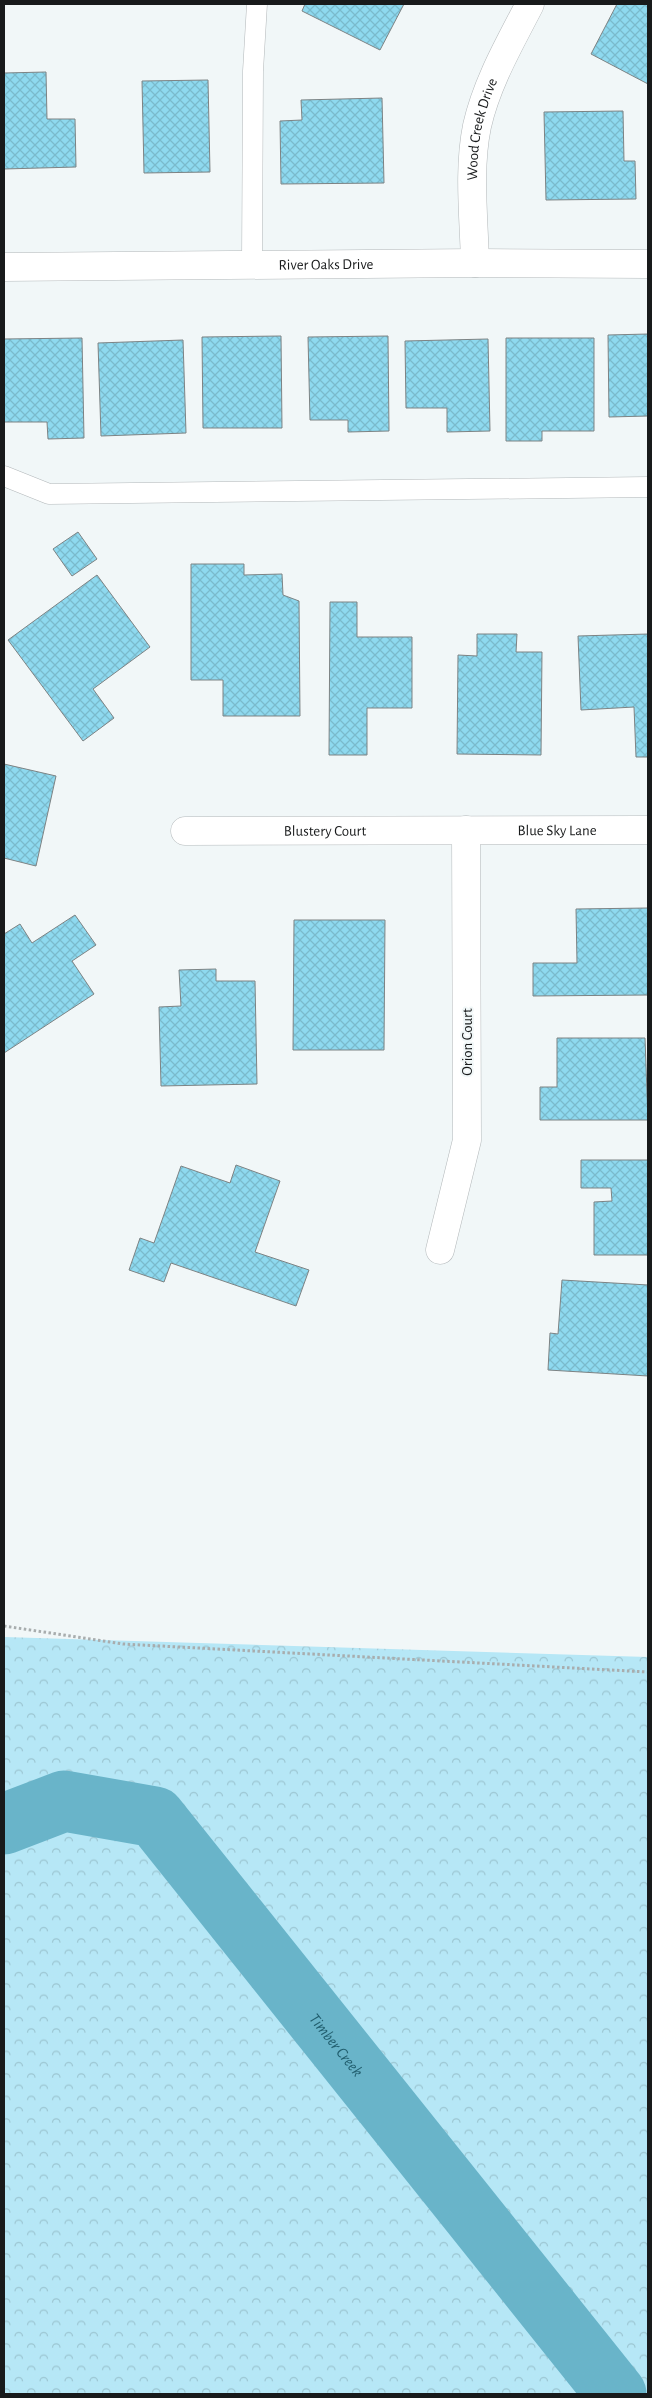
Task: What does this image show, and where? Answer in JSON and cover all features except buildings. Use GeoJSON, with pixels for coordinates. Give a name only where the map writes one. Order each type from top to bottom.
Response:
{"type":"FeatureCollection","features":[{"type":"Feature","properties":{"kind":"street","name":"Wood Creek Drive"},"geometry":{"type":"LineString","coordinates":[[475,263],[473,167],[477,127],[491,81],[530,4]]}},
{"type":"Feature","properties":{"kind":"street","name":"River Oaks Drive"},"geometry":{"type":"LineString","coordinates":[[4,267],[475,263],[648,264]]}},
{"type":"Feature","properties":{"kind":"street","name":"Blue Sky Lane"},"geometry":{"type":"LineString","coordinates":[[466,830],[648,830]]}},
{"type":"Feature","properties":{"kind":"street","name":"Blustery Court"},"geometry":{"type":"LineString","coordinates":[[185,831],[466,830]]}},
{"type":"Feature","properties":{"kind":"street","name":"Orion Court"},"geometry":{"type":"LineString","coordinates":[[440,1250],[467,1140],[466,830]]}},
{"type":"Feature","properties":{"kind":"lane"},"geometry":{"type":"LineString","coordinates":[[252,265],[253,71],[257,4]]}},
{"type":"Feature","properties":{"kind":"lane"},"geometry":{"type":"LineString","coordinates":[[4,476],[49,494],[648,487]]}},
{"type":"Feature","properties":{"kind":"path"},"geometry":{"type":"LineString","coordinates":[[4,1626],[123,1644],[648,1672]]}},
{"type":"Feature","properties":{"kind":"green space"},"geometry":{"type":"Polygon","coordinates":[[[4,1637],[648,1657],[648,2394],[4,2394],[4,1637]]]}},
{"type":"Feature","properties":{"kind":"waterway","name":"Timber Creek"},"geometry":{"type":"LineString","coordinates":[[4,1824],[64,1801],[155,1817],[616,2394]]}}]}
